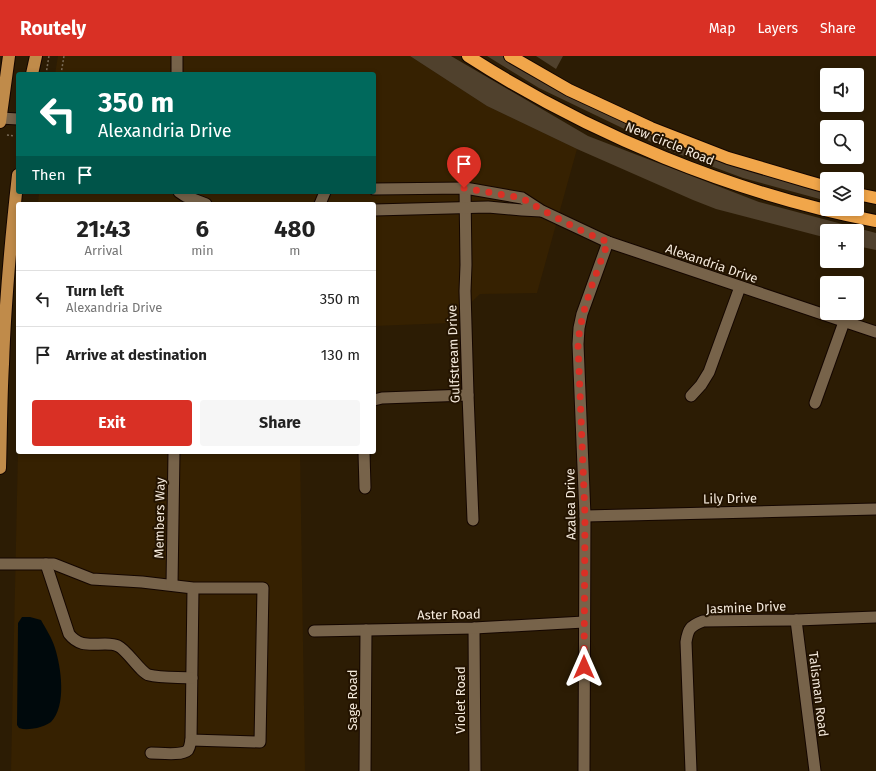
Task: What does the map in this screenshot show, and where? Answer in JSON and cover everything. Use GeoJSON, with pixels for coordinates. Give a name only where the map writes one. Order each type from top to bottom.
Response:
{"type":"FeatureCollection","features":[{"type":"Feature","properties":{"kind":"highway","name":"New Circle Road"},"geometry":{"type":"LineString","coordinates":[[466,56],[519,88],[574,116],[615,136],[672,160],[725,180],[769,194],[814,207],[876,221]]}},
{"type":"Feature","properties":{"kind":"highway","name":"New Circle Road"},"geometry":{"type":"LineString","coordinates":[[510,56],[568,90],[651,128],[728,158],[820,185]]}},
{"type":"Feature","properties":{"kind":"highway"},"geometry":{"type":"LineString","coordinates":[[864,195],[876,198]]}},
{"type":"Feature","properties":{"kind":"main road"},"geometry":{"type":"LineString","coordinates":[[0,122],[9,56]]}},
{"type":"Feature","properties":{"kind":"main road"},"geometry":{"type":"LineString","coordinates":[[32,72],[36,56]]}},
{"type":"Feature","properties":{"kind":"main road"},"geometry":{"type":"LineString","coordinates":[[0,468],[6,310],[16,193]]}},
{"type":"Feature","properties":{"kind":"street"},"geometry":{"type":"LineString","coordinates":[[177,56],[177,72]]}},
{"type":"Feature","properties":{"kind":"street"},"geometry":{"type":"LineString","coordinates":[[0,118],[16,120]]}},
{"type":"Feature","properties":{"kind":"street","name":"Alexandria Drive"},"geometry":{"type":"LineString","coordinates":[[376,189],[464,188],[522,198],[584,232],[608,242],[876,332]]}},
{"type":"Feature","properties":{"kind":"street","name":"Gulfstream Drive"},"geometry":{"type":"LineString","coordinates":[[464,188],[466,265],[465,291],[473,520]]}},
{"type":"Feature","properties":{"kind":"street"},"geometry":{"type":"LineString","coordinates":[[182,194],[201,202]]}},
{"type":"Feature","properties":{"kind":"street","name":"Alexandria Drive"},"geometry":{"type":"LineString","coordinates":[[376,210],[488,207],[542,210]]}},
{"type":"Feature","properties":{"kind":"street","name":"Azalea Drive"},"geometry":{"type":"LineString","coordinates":[[584,771],[585,516],[578,344],[582,314],[608,242]]}},
{"type":"Feature","properties":{"kind":"street"},"geometry":{"type":"LineString","coordinates":[[691,396],[710,372],[740,287]]}},
{"type":"Feature","properties":{"kind":"street"},"geometry":{"type":"LineString","coordinates":[[815,403],[844,322]]}},
{"type":"Feature","properties":{"kind":"street"},"geometry":{"type":"LineString","coordinates":[[376,400],[382,398],[468,395]]}},
{"type":"Feature","properties":{"kind":"street","name":"Members Way"},"geometry":{"type":"LineString","coordinates":[[172,585],[174,454]]}},
{"type":"Feature","properties":{"kind":"street"},"geometry":{"type":"LineString","coordinates":[[364,454],[365,488]]}},
{"type":"Feature","properties":{"kind":"street","name":"Lily Drive"},"geometry":{"type":"LineString","coordinates":[[585,516],[876,509]]}},
{"type":"Feature","properties":{"kind":"street"},"geometry":{"type":"LineString","coordinates":[[0,564],[54,564],[92,579],[193,588],[263,588],[260,742],[191,740]]}},
{"type":"Feature","properties":{"kind":"street"},"geometry":{"type":"LineString","coordinates":[[46,564],[69,634],[74,640],[84,644],[110,644],[118,646],[147,675],[192,678]]}},
{"type":"Feature","properties":{"kind":"street"},"geometry":{"type":"LineString","coordinates":[[151,753],[182,754],[190,747],[193,588]]}},
{"type":"Feature","properties":{"kind":"street","name":"Jasmine Drive"},"geometry":{"type":"LineString","coordinates":[[691,771],[686,642],[687,634],[690,628],[703,621],[876,617]]}},
{"type":"Feature","properties":{"kind":"street","name":"Talisman Road"},"geometry":{"type":"LineString","coordinates":[[796,620],[815,771]]}},
{"type":"Feature","properties":{"kind":"street","name":"Aster Road"},"geometry":{"type":"LineString","coordinates":[[314,631],[474,628],[584,622]]}},
{"type":"Feature","properties":{"kind":"street","name":"Violet Road"},"geometry":{"type":"LineString","coordinates":[[474,628],[475,771]]}},
{"type":"Feature","properties":{"kind":"street","name":"Sage Road"},"geometry":{"type":"LineString","coordinates":[[365,771],[366,630]]}},
{"type":"Feature","properties":{"kind":"path"},"geometry":{"type":"LineString","coordinates":[[46,72],[48,56]]}},
{"type":"Feature","properties":{"kind":"path"},"geometry":{"type":"LineString","coordinates":[[61,72],[64,56]]}},
{"type":"Feature","properties":{"kind":"path"},"geometry":{"type":"LineString","coordinates":[[7,135],[14,136]]}},
{"type":"Feature","properties":{"kind":"shaded area"},"geometry":{"type":"Polygon","coordinates":[[[58,56],[410,56],[487,106],[577,149],[537,293],[480,294],[450,323],[376,326],[376,202],[38,202],[39,194],[376,194],[376,72],[55,72],[58,56]]]}},
{"type":"Feature","properties":{"kind":"shaded area"},"geometry":{"type":"Polygon","coordinates":[[[410,56],[451,56],[588,136],[759,202],[842,224],[820,224],[820,236],[716,209],[577,149],[487,106],[410,56]]]}},
{"type":"Feature","properties":{"kind":"shaded area"},"geometry":{"type":"Polygon","coordinates":[[[487,56],[503,56],[524,69],[617,118],[820,189],[820,199],[743,178],[668,150],[539,88],[487,56]]]}},
{"type":"Feature","properties":{"kind":"shaded area"},"geometry":{"type":"Polygon","coordinates":[[[536,56],[563,56],[556,69],[536,56]]]}},
{"type":"Feature","properties":{"kind":"shaded area"},"geometry":{"type":"Polygon","coordinates":[[[864,230],[876,233],[876,250],[864,247],[864,230]]]}},
{"type":"Feature","properties":{"kind":"shaded area"},"geometry":{"type":"Polygon","coordinates":[[[18,454],[300,454],[305,771],[11,771],[18,454]]]}},
{"type":"Feature","properties":{"kind":"shaded area"},"geometry":{"type":"Polygon","coordinates":[[[22,617],[30,617],[41,620],[54,644],[61,676],[61,697],[56,715],[51,722],[46,725],[28,729],[19,728],[17,725],[18,623],[22,617]]]}},
{"type":"Feature","properties":{"kind":"route"},"geometry":{"type":"LineString","coordinates":[[464,188],[522,198],[584,232],[608,242],[582,314],[578,344],[585,516],[584,667]]}}]}
